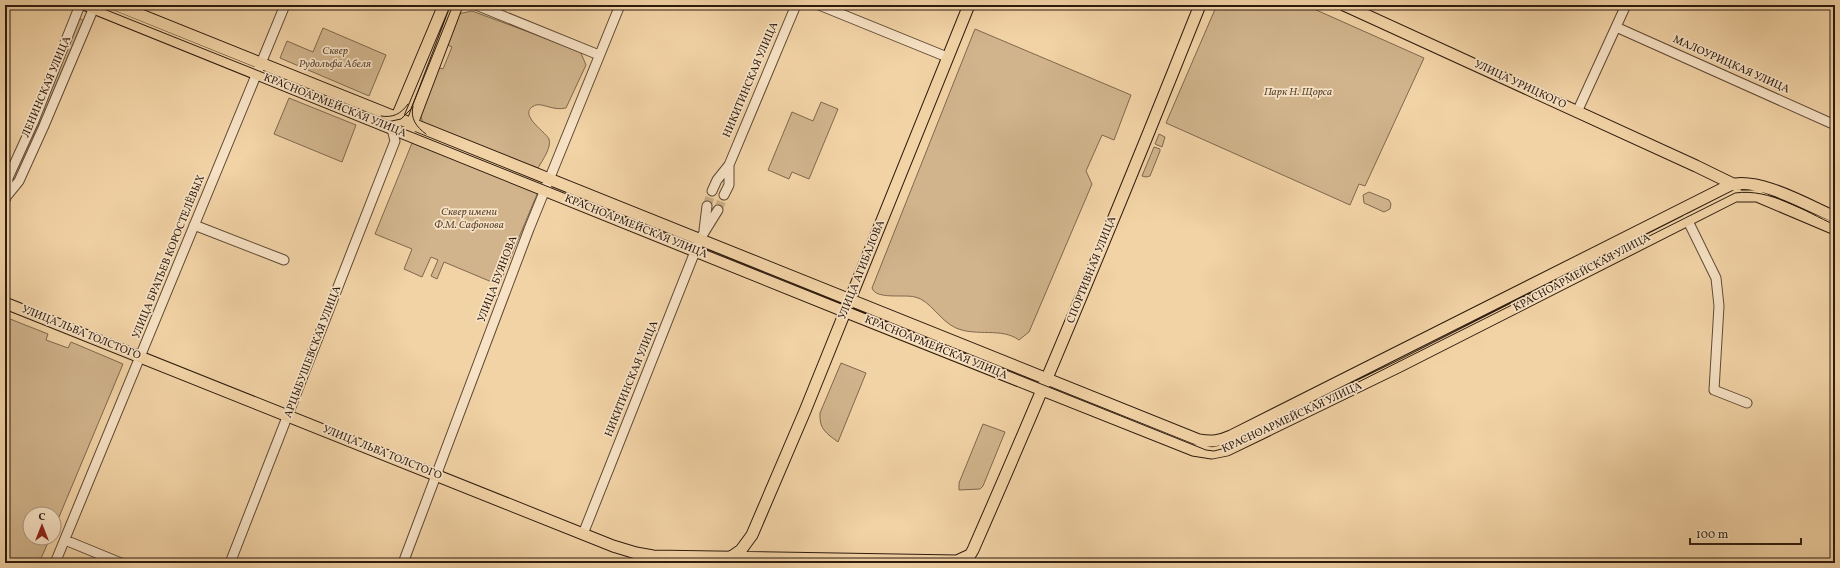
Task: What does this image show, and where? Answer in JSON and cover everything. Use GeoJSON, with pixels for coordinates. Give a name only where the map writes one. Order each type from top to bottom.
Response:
{"type":"FeatureCollection","features":[{"type":"Feature","properties":{"kind":"main road","name":"КРАСНОАРМЕЙСКАЯ УЛИЦА"},"geometry":{"type":"LineString","coordinates":[[116,5],[549,179],[702,236],[850,300],[1199,440],[1217,442],[1231,436],[1732,185]]}},
{"type":"Feature","properties":{"kind":"main road"},"geometry":{"type":"LineString","coordinates":[[392,129],[444,5]]}},
{"type":"Feature","properties":{"kind":"main road"},"geometry":{"type":"LineString","coordinates":[[407,135],[413,124],[458,5]]}},
{"type":"Feature","properties":{"kind":"main road","name":"УЛИЦА АГИБАЛОВА"},"geometry":{"type":"LineString","coordinates":[[731,557],[741,550],[752,535],[800,423],[969,5]]}},
{"type":"Feature","properties":{"kind":"main road","name":"СПОРТИВНАЯ УЛИЦА"},"geometry":{"type":"LineString","coordinates":[[768,559],[952,561],[970,555],[981,533],[1042,390],[1200,5]]}},
{"type":"Feature","properties":{"kind":"main road","name":"УЛИЦА УРИЦКОГО"},"geometry":{"type":"LineString","coordinates":[[1344,5],[1696,166]]}},
{"type":"Feature","properties":{"kind":"main road","name":"КРАСНОАРМЕЙСКАЯ УЛИЦА"},"geometry":{"type":"LineString","coordinates":[[92,6],[544,191],[845,312],[1193,450],[1212,453],[1220,452],[1400,366],[1687,219],[1735,196],[1753,196]]}},
{"type":"Feature","properties":{"kind":"main road"},"geometry":{"type":"LineString","coordinates":[[1696,166],[1756,184],[1835,217]]}},
{"type":"Feature","properties":{"kind":"main road"},"geometry":{"type":"LineString","coordinates":[[1696,166],[1753,196],[1835,229]]}},
{"type":"Feature","properties":{"kind":"main road"},"geometry":{"type":"LineString","coordinates":[[1732,185],[1756,184]]}},
{"type":"Feature","properties":{"kind":"main road","name":"УЛИЦА ЛЬВА ТОЛСТОГО"},"geometry":{"type":"LineString","coordinates":[[5,303],[621,548],[645,555],[768,559]]}},
{"type":"Feature","properties":{"kind":"main road"},"geometry":{"type":"LineString","coordinates":[[752,535],[751,543],[753,548],[762,557],[768,559]]}},
{"type":"Feature","properties":{"kind":"street","name":"ЛЕНИНСКАЯ УЛИЦА"},"geometry":{"type":"LineString","coordinates":[[6,199],[8,178],[80,5]]}},
{"type":"Feature","properties":{"kind":"street","name":"УЛИЦА БРАТЬЕВ КОРОСТЕЛЁВЫХ"},"geometry":{"type":"LineString","coordinates":[[55,563],[194,225],[258,74],[285,5]]}},
{"type":"Feature","properties":{"kind":"street"},"geometry":{"type":"LineString","coordinates":[[476,5],[599,55]]}},
{"type":"Feature","properties":{"kind":"street","name":"УЛИЦА БУЯНОВА"},"geometry":{"type":"LineString","coordinates":[[403,563],[544,191],[620,5]]}},
{"type":"Feature","properties":{"kind":"street","name":"НИКИТИНСКАЯ УЛИЦА"},"geometry":{"type":"LineString","coordinates":[[712,191],[717,180],[729,165],[796,5]]}},
{"type":"Feature","properties":{"kind":"street"},"geometry":{"type":"LineString","coordinates":[[819,5],[947,57]]}},
{"type":"Feature","properties":{"kind":"street"},"geometry":{"type":"LineString","coordinates":[[1577,112],[1626,5]]}},
{"type":"Feature","properties":{"kind":"street","name":"ЛЕНИНСКАЯ УЛИЦА"},"geometry":{"type":"LineString","coordinates":[[6,199],[19,181],[44,128],[92,6]]}},
{"type":"Feature","properties":{"kind":"street","name":"МАЛОУРИЦКАЯ УЛИЦА"},"geometry":{"type":"LineString","coordinates":[[1616,27],[1835,125]]}},
{"type":"Feature","properties":{"kind":"street"},"geometry":{"type":"LineString","coordinates":[[392,129],[395,141],[407,135]]}},
{"type":"Feature","properties":{"kind":"street","name":"АРЦЫБУШЕВСКАЯ УЛИЦА"},"geometry":{"type":"LineString","coordinates":[[230,563],[395,141]]}},
{"type":"Feature","properties":{"kind":"street","name":"НИКИТИНСКАЯ УЛИЦА"},"geometry":{"type":"LineString","coordinates":[[724,195],[728,185],[729,165]]}},
{"type":"Feature","properties":{"kind":"street","name":"НИКИТИНСКАЯ УЛИЦА"},"geometry":{"type":"LineString","coordinates":[[702,236],[707,206]]}},
{"type":"Feature","properties":{"kind":"street","name":"НИКИТИНСКАЯ УЛИЦА"},"geometry":{"type":"LineString","coordinates":[[583,534],[702,236],[718,210]]}},
{"type":"Feature","properties":{"kind":"street"},"geometry":{"type":"LineString","coordinates":[[1687,219],[1716,278],[1719,306],[1714,390],[1747,403]]}},
{"type":"Feature","properties":{"kind":"street"},"geometry":{"type":"LineString","coordinates":[[194,225],[284,260]]}},
{"type":"Feature","properties":{"kind":"street"},"geometry":{"type":"LineString","coordinates":[[65,540],[121,563]]}},
{"type":"Feature","properties":{"kind":"green space","name":"Парк Н. Щорса"},"geometry":{"type":"Polygon","coordinates":[[[1219,5],[1305,5],[1424,58],[1365,186],[1359,184],[1350,205],[1166,123],[1216,7],[1219,5]]]}},
{"type":"Feature","properties":{"kind":"green space"},"geometry":{"type":"Polygon","coordinates":[[[472,11],[580,51],[586,65],[566,108],[557,109],[536,105],[530,108],[530,117],[547,136],[550,142],[546,154],[538,168],[423,123],[419,111],[437,67],[443,69],[452,47],[445,44],[458,14],[472,11]]]}},
{"type":"Feature","properties":{"kind":"green space"},"geometry":{"type":"Polygon","coordinates":[[[79,18],[84,21],[47,111],[43,109],[79,18]]]}},
{"type":"Feature","properties":{"kind":"green space","name":"Сквер Рудольфа Абеля"},"geometry":{"type":"Polygon","coordinates":[[[323,28],[386,55],[369,96],[280,58],[287,41],[313,52],[323,28]]]}},
{"type":"Feature","properties":{"kind":"green space"},"geometry":{"type":"Polygon","coordinates":[[[975,29],[1131,95],[1114,140],[1102,135],[1086,171],[1092,184],[1029,332],[1019,340],[1005,334],[964,331],[950,325],[930,306],[920,299],[910,296],[891,296],[879,294],[872,288],[975,29]]]}},
{"type":"Feature","properties":{"kind":"green space"},"geometry":{"type":"Polygon","coordinates":[[[289,98],[356,125],[342,162],[274,134],[289,98]]]}},
{"type":"Feature","properties":{"kind":"green space"},"geometry":{"type":"Polygon","coordinates":[[[821,102],[838,109],[809,179],[792,172],[789,179],[768,170],[792,112],[813,121],[821,102]]]}},
{"type":"Feature","properties":{"kind":"green space"},"geometry":{"type":"Polygon","coordinates":[[[1159,134],[1165,137],[1162,147],[1155,144],[1159,134]]]}},
{"type":"Feature","properties":{"kind":"green space","name":"Cквер имени Ф.М. Сафонова"},"geometry":{"type":"Polygon","coordinates":[[[412,143],[538,192],[499,285],[444,262],[437,279],[431,276],[438,260],[431,257],[422,277],[404,269],[412,249],[375,234],[412,143]]]}},
{"type":"Feature","properties":{"kind":"green space"},"geometry":{"type":"Polygon","coordinates":[[[1154,147],[1160,149],[1160,151],[1150,176],[1142,176],[1154,147]]]}},
{"type":"Feature","properties":{"kind":"green space"},"geometry":{"type":"Polygon","coordinates":[[[1369,192],[1389,200],[1391,204],[1390,209],[1384,212],[1364,203],[1363,195],[1369,192]]]}},
{"type":"Feature","properties":{"kind":"green space"},"geometry":{"type":"Polygon","coordinates":[[[5,317],[48,334],[46,340],[68,348],[71,342],[123,364],[62,510],[62,506],[22,506],[22,546],[46,546],[39,563],[5,563],[5,317]]]}},
{"type":"Feature","properties":{"kind":"green space"},"geometry":{"type":"Polygon","coordinates":[[[841,363],[866,373],[838,442],[822,427],[820,413],[841,363]]]}},
{"type":"Feature","properties":{"kind":"green space"},"geometry":{"type":"Polygon","coordinates":[[[983,424],[1005,432],[983,486],[980,489],[959,490],[959,483],[983,424]]]}},
{"type":"Feature","properties":{"kind":"tunnel"},"geometry":{"type":"LineString","coordinates":[[707,206],[712,191]]}},
{"type":"Feature","properties":{"kind":"tunnel"},"geometry":{"type":"LineString","coordinates":[[718,210],[724,195]]}},
{"type":"Feature","properties":{"kind":"tram line"},"geometry":{"type":"LineString","coordinates":[[94,5],[1206,450],[1214,451],[1229,447],[1735,193],[1748,192],[1774,197],[1799,207],[1835,225]]}},
{"type":"Feature","properties":{"kind":"tram line"},"geometry":{"type":"LineString","coordinates":[[387,122],[401,119],[411,109],[453,5]]}},
{"type":"Feature","properties":{"kind":"tram line"},"geometry":{"type":"LineString","coordinates":[[381,116],[393,116],[403,110],[408,104]]}},
{"type":"Feature","properties":{"kind":"tram line"},"geometry":{"type":"LineString","coordinates":[[413,106],[413,118],[419,128],[426,134]]}}]}
